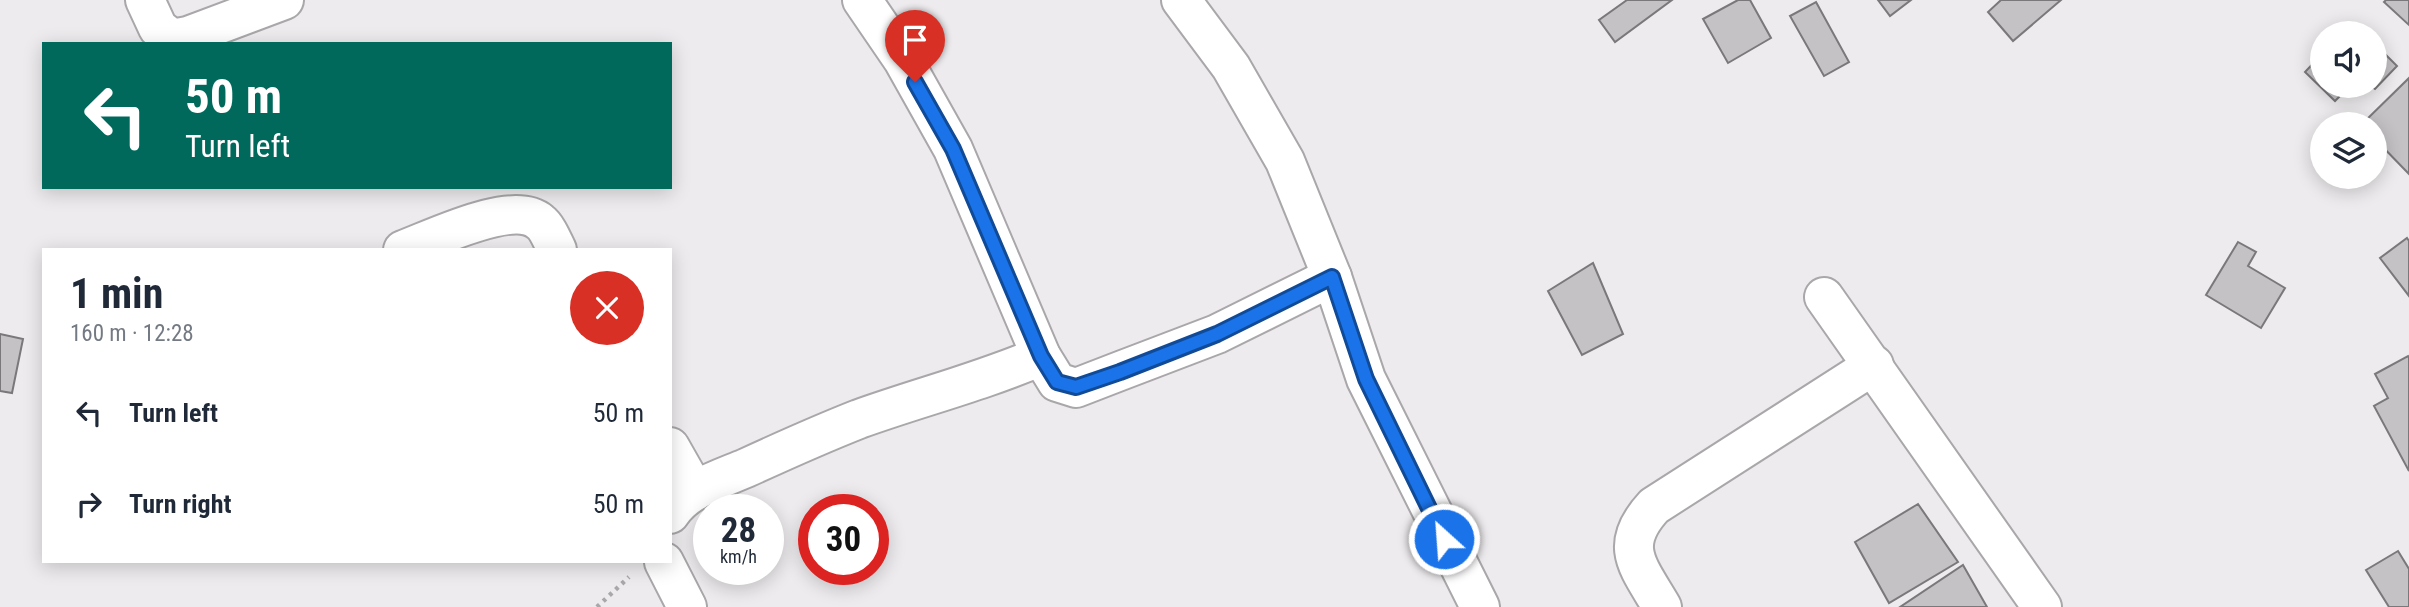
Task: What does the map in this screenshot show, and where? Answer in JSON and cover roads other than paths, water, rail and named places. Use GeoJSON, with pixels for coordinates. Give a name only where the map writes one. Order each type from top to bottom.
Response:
{"type":"FeatureCollection","features":[{"type":"Feature","properties":{"kind":"street"},"geometry":{"type":"LineString","coordinates":[[145,0],[158,28],[172,39],[188,36],[284,0]]}},
{"type":"Feature","properties":{"kind":"street"},"geometry":{"type":"LineString","coordinates":[[862,0],[903,60],[953,149],[1041,356],[1057,382],[1076,387],[1217,334],[1332,277]]}},
{"type":"Feature","properties":{"kind":"street"},"geometry":{"type":"LineString","coordinates":[[1181,0],[1231,67],[1285,161],[1332,277],[1366,379],[1480,607]]}},
{"type":"Feature","properties":{"kind":"street"},"geometry":{"type":"LineString","coordinates":[[409,248],[494,217],[523,214],[541,222],[556,248]]}},
{"type":"Feature","properties":{"kind":"street"},"geometry":{"type":"LineString","coordinates":[[1824,297],[2042,607]]}},
{"type":"Feature","properties":{"kind":"street"},"geometry":{"type":"LineString","coordinates":[[672,456],[683,503],[861,419],[949,392],[1041,356]]}},
{"type":"Feature","properties":{"kind":"street"},"geometry":{"type":"LineString","coordinates":[[1662,607],[1632,546],[1637,524],[1654,506],[1874,365]]}},
{"type":"Feature","properties":{"kind":"street"},"geometry":{"type":"LineString","coordinates":[[648,567],[687,607]]}}]}
